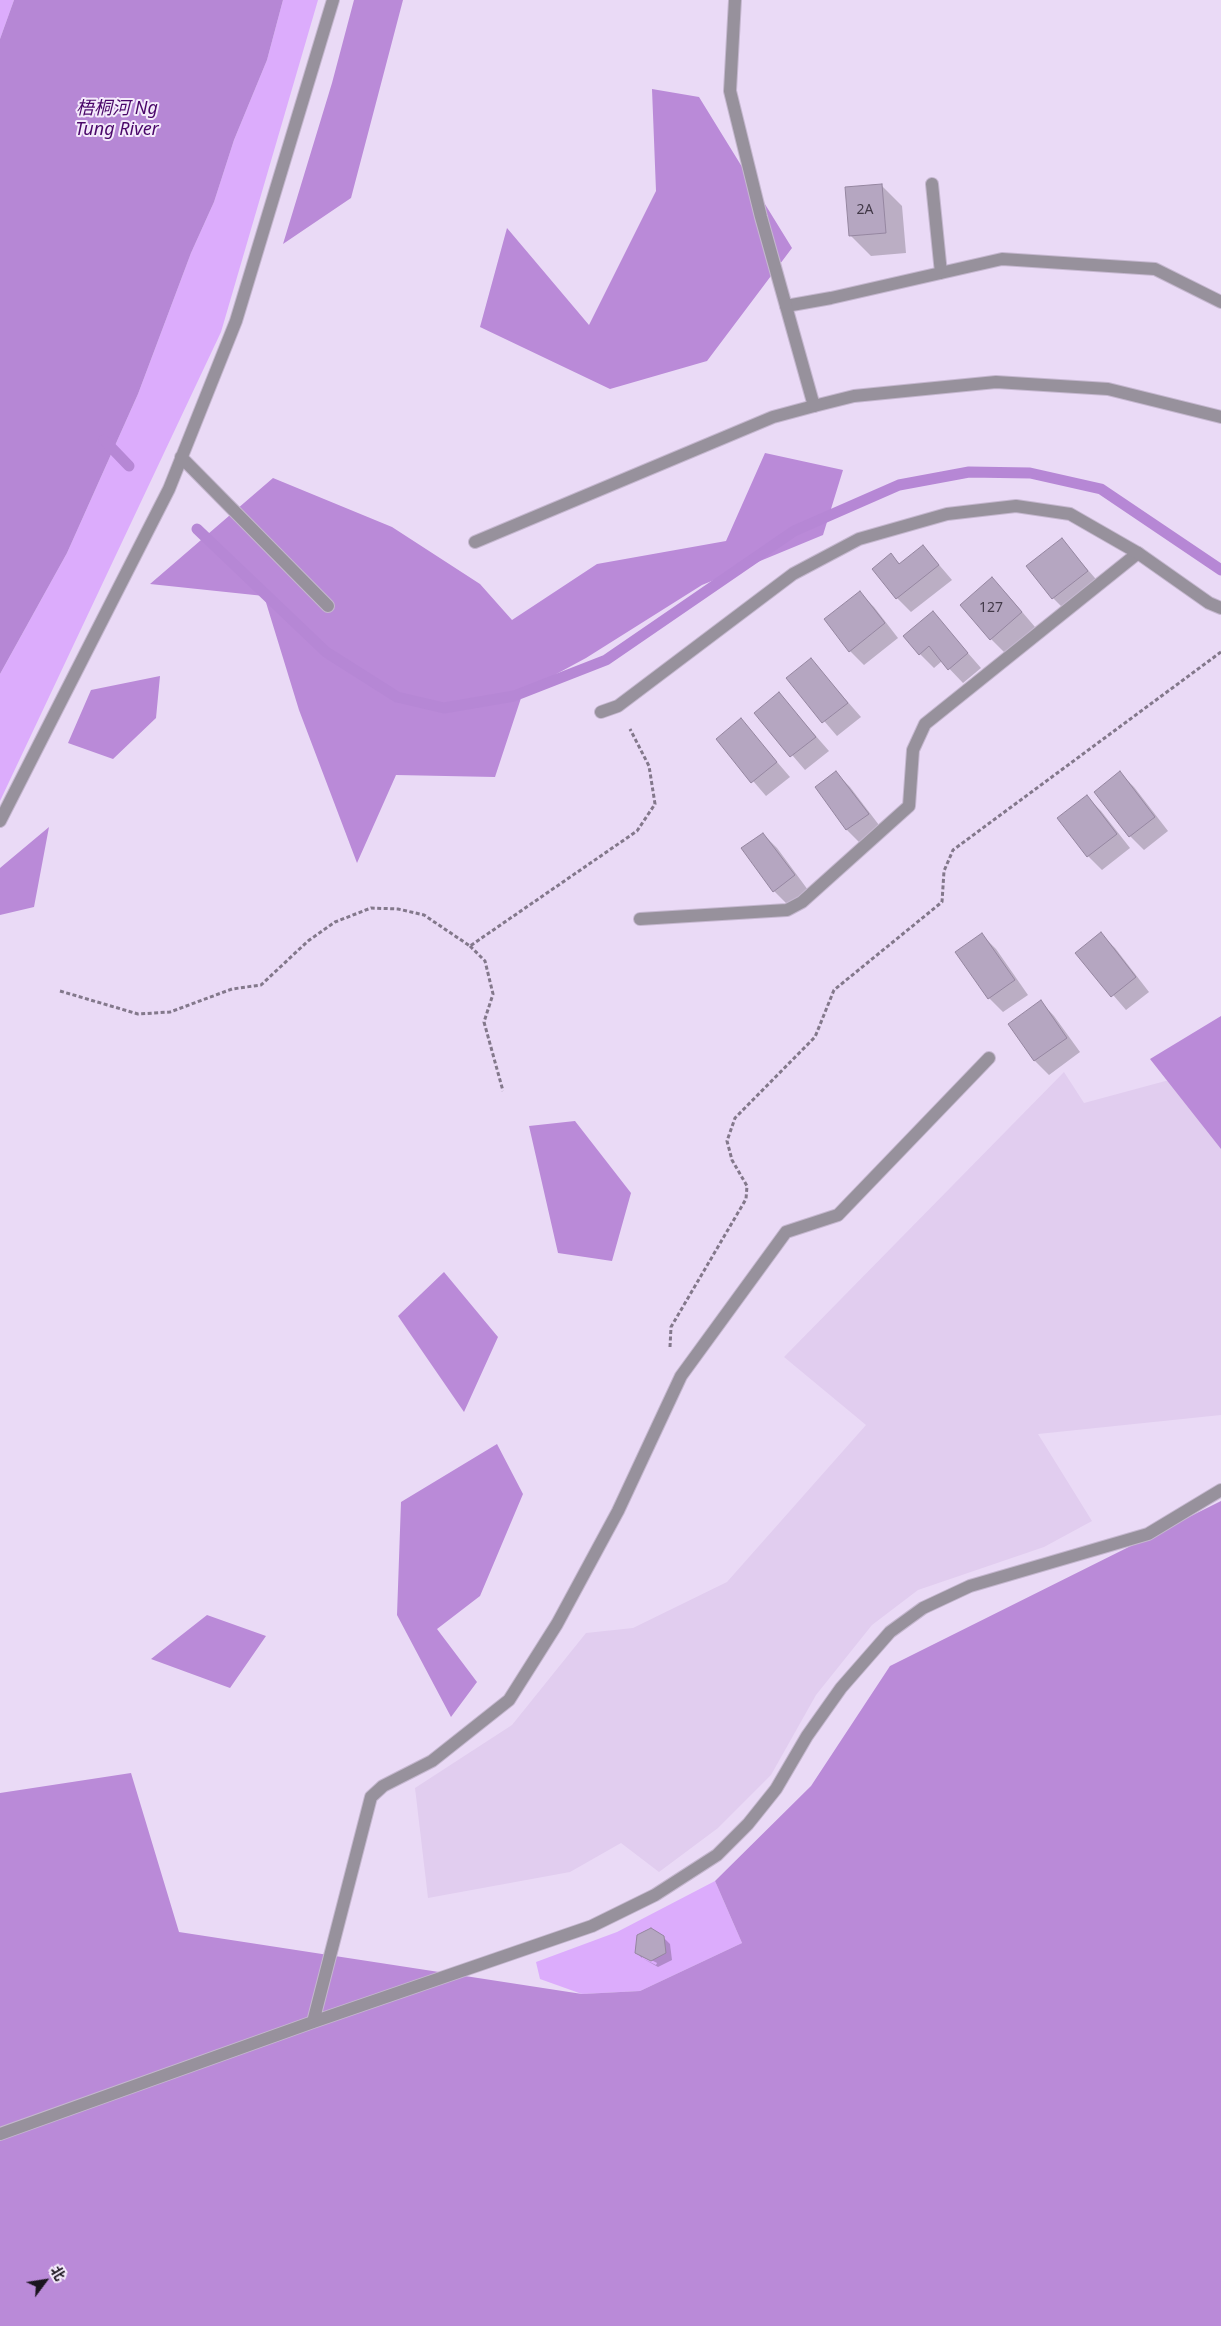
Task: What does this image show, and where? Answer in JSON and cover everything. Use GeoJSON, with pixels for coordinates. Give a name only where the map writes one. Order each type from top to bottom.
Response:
{"type":"FeatureCollection","features":[{"type":"Feature","properties":{"kind":"street"},"geometry":{"type":"LineString","coordinates":[[0,820],[169,489],[236,320],[333,0]]}},
{"type":"Feature","properties":{"kind":"street"},"geometry":{"type":"LineString","coordinates":[[735,0],[730,91],[761,217],[814,406]]}},
{"type":"Feature","properties":{"kind":"street"},"geometry":{"type":"LineString","coordinates":[[932,184],[941,273]]}},
{"type":"Feature","properties":{"kind":"street"},"geometry":{"type":"LineString","coordinates":[[786,306],[831,298],[1002,259],[1155,269],[1221,302]]}},
{"type":"Feature","properties":{"kind":"street"},"geometry":{"type":"LineString","coordinates":[[475,542],[773,417],[854,396],[996,382],[1108,388],[1221,417]]}},
{"type":"Feature","properties":{"kind":"street"},"geometry":{"type":"LineString","coordinates":[[181,457],[328,606]]}},
{"type":"Feature","properties":{"kind":"street"},"geometry":{"type":"LineString","coordinates":[[601,712],[618,706],[793,574],[859,540],[947,514],[1016,506],[1070,514],[1138,553],[1209,603],[1221,608]]}},
{"type":"Feature","properties":{"kind":"street"},"geometry":{"type":"LineString","coordinates":[[640,919],[788,910],[802,902],[909,806],[913,750],[925,724],[1138,553]]}},
{"type":"Feature","properties":{"kind":"street"},"geometry":{"type":"LineString","coordinates":[[313,2022],[371,1797],[383,1786],[432,1762],[509,1700],[557,1624],[618,1511],[681,1376],[786,1232],[838,1215],[989,1058]]}},
{"type":"Feature","properties":{"kind":"street"},"geometry":{"type":"LineString","coordinates":[[0,2134],[313,2022],[592,1926],[655,1895],[717,1855],[748,1824],[776,1788],[807,1736],[841,1688],[890,1632],[923,1608],[970,1586],[1148,1534],[1221,1490]]}},
{"type":"Feature","properties":{"kind":"path"},"geometry":{"type":"LineString","coordinates":[[669,1350],[671,1327],[746,1200],[747,1186],[732,1160],[727,1141],[735,1118],[815,1037],[834,990],[942,902],[944,871],[953,850],[1221,652]]}},
{"type":"Feature","properties":{"kind":"path"},"geometry":{"type":"LineString","coordinates":[[470,946],[637,830],[655,804],[649,766],[618,706]]}},
{"type":"Feature","properties":{"kind":"path"},"geometry":{"type":"LineString","coordinates":[[60,990],[138,1014],[170,1012],[232,989],[261,985],[308,941],[335,922],[371,908],[398,909],[424,916],[470,946],[485,961],[492,994],[484,1022],[503,1091]]}},
{"type":"Feature","properties":{"kind":"shaded area"},"geometry":{"type":"Polygon","coordinates":[[[0,0],[14,0],[0,39],[0,0]]]}},
{"type":"Feature","properties":{"kind":"shaded area"},"geometry":{"type":"Polygon","coordinates":[[[283,0],[318,0],[221,332],[0,801],[0,674],[67,553],[138,394],[191,253],[214,202],[234,140],[267,60],[283,0]]]}},
{"type":"Feature","properties":{"kind":"shaded area"},"geometry":{"type":"Polygon","coordinates":[[[354,0],[403,0],[351,198],[283,244],[332,83],[354,0]]]}},
{"type":"Feature","properties":{"kind":"shaded area"},"geometry":{"type":"Polygon","coordinates":[[[652,89],[699,97],[792,248],[707,361],[610,389],[480,327],[507,228],[589,325],[656,191],[652,89]]]}},
{"type":"Feature","properties":{"kind":"shaded area"},"geometry":{"type":"Polygon","coordinates":[[[765,453],[843,470],[823,535],[702,585],[586,658],[523,692],[495,777],[396,775],[357,863],[299,710],[264,596],[150,584],[273,478],[392,527],[480,584],[512,620],[597,564],[726,541],[765,453]]]}},
{"type":"Feature","properties":{"kind":"shaded area"},"geometry":{"type":"Polygon","coordinates":[[[160,676],[156,718],[113,759],[68,743],[91,690],[160,676]]]}},
{"type":"Feature","properties":{"kind":"shaded area"},"geometry":{"type":"Polygon","coordinates":[[[49,827],[34,907],[0,915],[0,868],[49,827]]]}},
{"type":"Feature","properties":{"kind":"shaded area"},"geometry":{"type":"Polygon","coordinates":[[[1221,1016],[1221,1149],[1150,1059],[1221,1016]]]}},
{"type":"Feature","properties":{"kind":"shaded area"},"geometry":{"type":"Polygon","coordinates":[[[1221,1066],[1221,1415],[1038,1434],[1092,1521],[1044,1547],[918,1590],[872,1625],[816,1695],[771,1775],[718,1828],[659,1872],[621,1843],[570,1872],[428,1898],[415,1788],[512,1725],[586,1633],[633,1628],[727,1582],[866,1425],[784,1357],[1064,1072],[1084,1103],[1221,1066]]]}},
{"type":"Feature","properties":{"kind":"shaded area"},"geometry":{"type":"Polygon","coordinates":[[[575,1121],[631,1193],[612,1261],[558,1253],[529,1126],[575,1121]]]}},
{"type":"Feature","properties":{"kind":"shaded area"},"geometry":{"type":"Polygon","coordinates":[[[444,1272],[498,1337],[464,1412],[398,1316],[444,1272]]]}},
{"type":"Feature","properties":{"kind":"shaded area"},"geometry":{"type":"Polygon","coordinates":[[[497,1444],[523,1494],[480,1596],[437,1629],[477,1682],[451,1717],[397,1615],[401,1502],[497,1444]]]}},
{"type":"Feature","properties":{"kind":"shaded area"},"geometry":{"type":"Polygon","coordinates":[[[1221,1501],[1221,2326],[0,2326],[0,1793],[131,1773],[179,1932],[582,1994],[640,1991],[742,1943],[715,1881],[811,1786],[890,1666],[1221,1501]]]}},
{"type":"Feature","properties":{"kind":"shaded area"},"geometry":{"type":"Polygon","coordinates":[[[207,1615],[266,1636],[230,1688],[151,1659],[207,1615]]]}},
{"type":"Feature","properties":{"kind":"shaded area"},"geometry":{"type":"Polygon","coordinates":[[[715,1881],[742,1943],[640,1991],[582,1994],[540,1979],[536,1962],[617,1932],[715,1881]]]}},
{"type":"Feature","properties":{"kind":"water","name":"梧桐河 Ng Tung River"},"geometry":{"type":"Polygon","coordinates":[[[14,0],[283,0],[267,60],[234,140],[214,202],[191,253],[138,394],[67,553],[0,674],[0,39],[14,0]]]}},
{"type":"Feature","properties":{"kind":"building"},"geometry":{"type":"Polygon","coordinates":[[[882,184],[886,233],[849,236],[845,187],[882,184]]]}},
{"type":"Feature","properties":{"kind":"building"},"geometry":{"type":"Polygon","coordinates":[[[1062,538],[1088,571],[1052,599],[1026,566],[1062,538]]]}},
{"type":"Feature","properties":{"kind":"building"},"geometry":{"type":"Polygon","coordinates":[[[923,545],[939,565],[896,599],[872,569],[891,553],[899,564],[923,545]]]}},
{"type":"Feature","properties":{"kind":"building"},"geometry":{"type":"Polygon","coordinates":[[[992,577],[1022,612],[990,640],[960,605],[992,577]]]}},
{"type":"Feature","properties":{"kind":"building"},"geometry":{"type":"Polygon","coordinates":[[[860,591],[885,623],[849,652],[824,619],[860,591]]]}},
{"type":"Feature","properties":{"kind":"building"},"geometry":{"type":"Polygon","coordinates":[[[933,611],[968,653],[948,670],[929,646],[919,655],[903,636],[933,611]]]}},
{"type":"Feature","properties":{"kind":"building"},"geometry":{"type":"Polygon","coordinates":[[[811,658],[848,703],[822,723],[786,678],[811,658]]]}},
{"type":"Feature","properties":{"kind":"building"},"geometry":{"type":"Polygon","coordinates":[[[779,692],[816,737],[790,757],[754,713],[779,692]]]}},
{"type":"Feature","properties":{"kind":"building"},"geometry":{"type":"Polygon","coordinates":[[[741,718],[777,762],[751,783],[716,739],[741,718]]]}},
{"type":"Feature","properties":{"kind":"building"},"geometry":{"type":"Polygon","coordinates":[[[836,771],[869,814],[846,830],[815,787],[836,771]]]}},
{"type":"Feature","properties":{"kind":"building"},"geometry":{"type":"Polygon","coordinates":[[[1120,771],[1155,817],[1129,837],[1094,792],[1120,771]]]}},
{"type":"Feature","properties":{"kind":"building"},"geometry":{"type":"Polygon","coordinates":[[[1087,795],[1117,834],[1087,857],[1057,818],[1087,795]]]}},
{"type":"Feature","properties":{"kind":"building"},"geometry":{"type":"Polygon","coordinates":[[[763,833],[795,875],[773,892],[741,848],[763,833]]]}},
{"type":"Feature","properties":{"kind":"building"},"geometry":{"type":"Polygon","coordinates":[[[1101,932],[1136,977],[1111,997],[1075,953],[1101,932]]]}},
{"type":"Feature","properties":{"kind":"building"},"geometry":{"type":"Polygon","coordinates":[[[982,933],[1015,980],[988,999],[955,952],[982,933]]]}},
{"type":"Feature","properties":{"kind":"building"},"geometry":{"type":"Polygon","coordinates":[[[1041,1000],[1067,1038],[1034,1061],[1008,1024],[1041,1000]]]}},
{"type":"Feature","properties":{"kind":"building"},"geometry":{"type":"Polygon","coordinates":[[[651,1928],[664,1936],[666,1953],[651,1961],[635,1953],[637,1935],[651,1928]]]}},
{"type":"Feature","properties":{"kind":"waterway"},"geometry":{"type":"LineString","coordinates":[[104,440],[129,466]]}},
{"type":"Feature","properties":{"kind":"waterway"},"geometry":{"type":"LineString","coordinates":[[197,529],[326,652],[397,697],[444,708],[514,696],[606,660],[794,531],[899,485],[969,472],[1030,473],[1101,489],[1221,570]]}}]}
